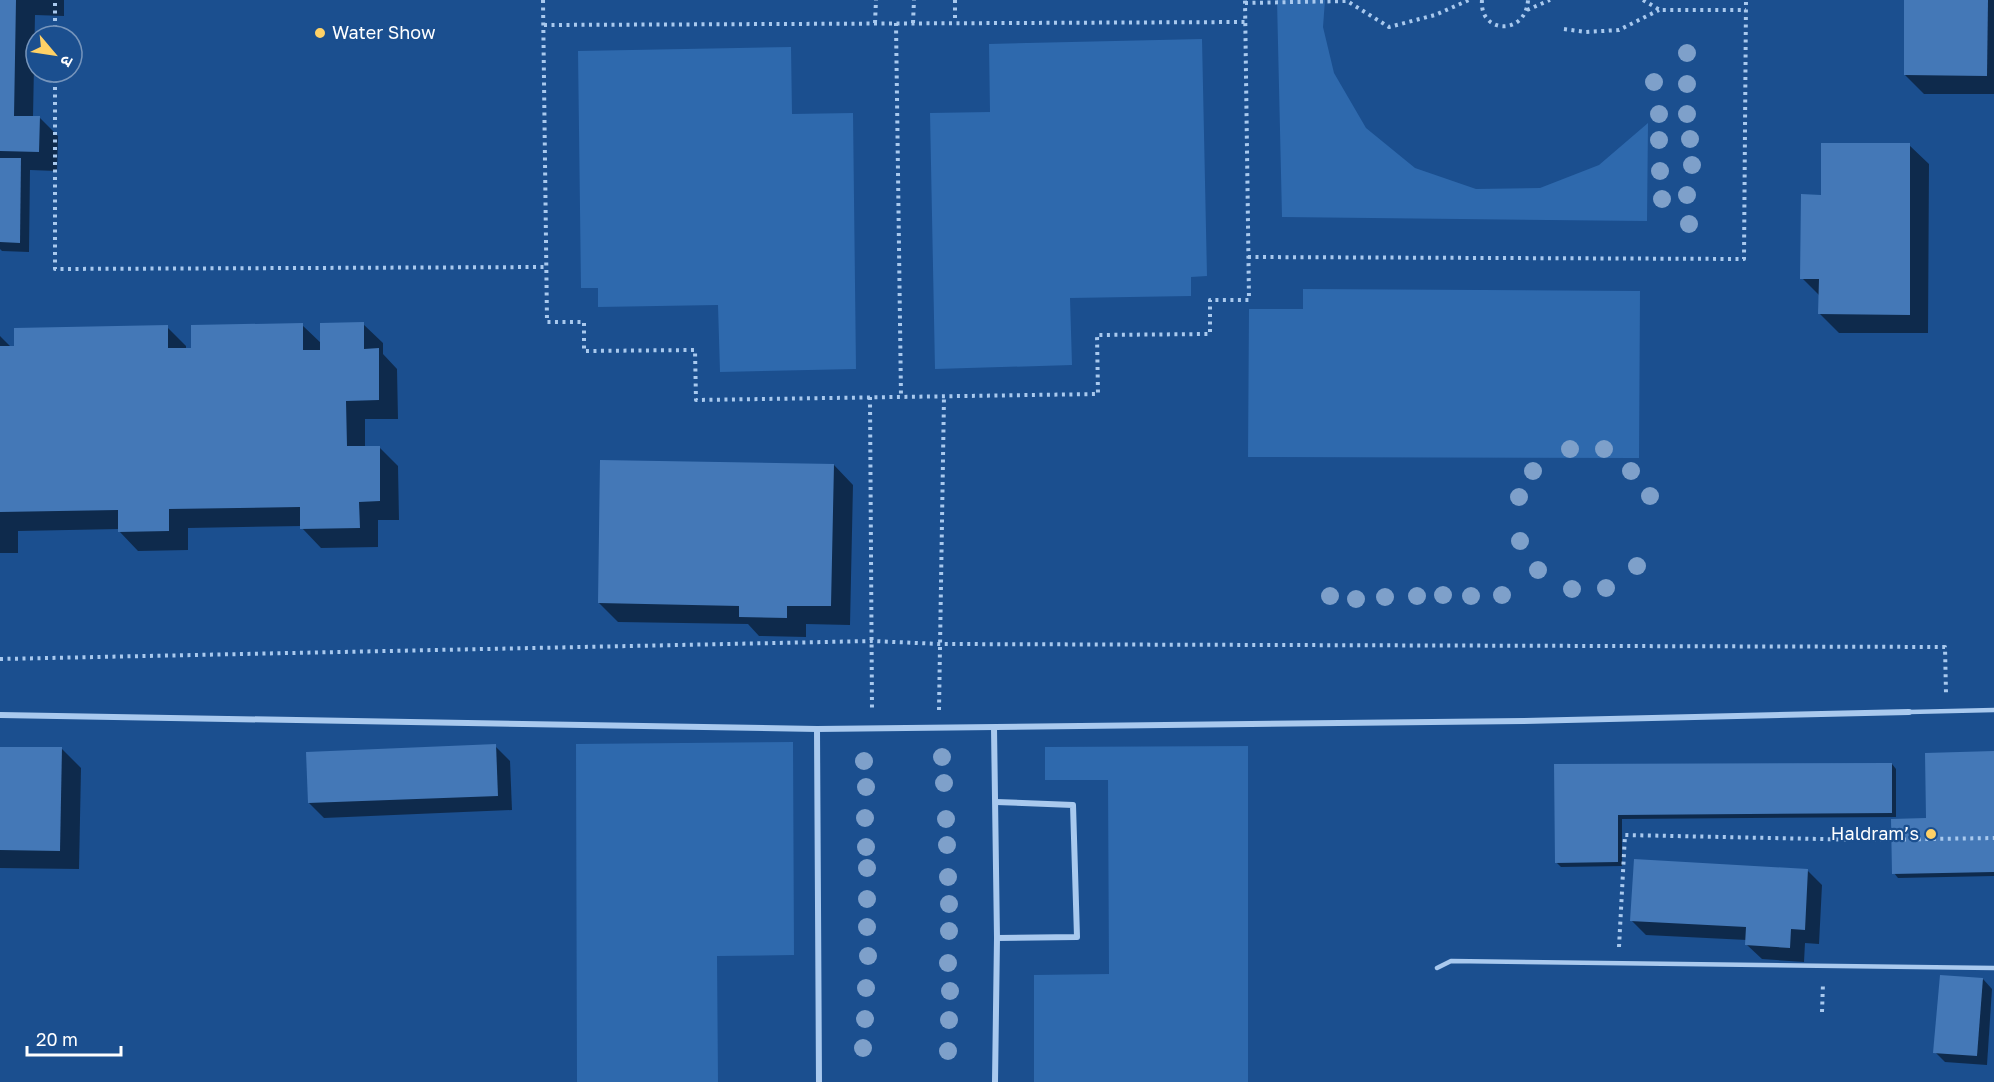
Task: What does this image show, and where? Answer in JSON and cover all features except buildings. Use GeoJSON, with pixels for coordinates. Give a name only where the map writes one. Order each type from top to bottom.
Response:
{"type":"FeatureCollection","features":[{"type":"Feature","properties":{"kind":"street"},"geometry":{"type":"LineString","coordinates":[[0,715],[872,729],[1536,720],[1909,712]]}},
{"type":"Feature","properties":{"kind":"street"},"geometry":{"type":"LineString","coordinates":[[994,728],[997,938],[995,1082]]}},
{"type":"Feature","properties":{"kind":"street"},"geometry":{"type":"LineString","coordinates":[[817,729],[819,1082]]}},
{"type":"Feature","properties":{"kind":"street"},"geometry":{"type":"LineString","coordinates":[[996,802],[1073,805],[1077,937],[997,938]]}},
{"type":"Feature","properties":{"kind":"lane"},"geometry":{"type":"LineString","coordinates":[[1909,712],[1994,710]]}},
{"type":"Feature","properties":{"kind":"lane"},"geometry":{"type":"LineString","coordinates":[[1437,968],[1451,961],[1994,968]]}},
{"type":"Feature","properties":{"kind":"path"},"geometry":{"type":"LineString","coordinates":[[55,0],[55,24]]}},
{"type":"Feature","properties":{"kind":"path"},"geometry":{"type":"LineString","coordinates":[[543,0],[547,322],[584,321],[584,351],[695,350],[696,400],[1098,394],[1097,335],[1210,334],[1210,300],[1249,300],[1245,2],[1348,0],[1389,27],[1435,15],[1469,0]]}},
{"type":"Feature","properties":{"kind":"path"},"geometry":{"type":"LineString","coordinates":[[875,23],[876,0]]}},
{"type":"Feature","properties":{"kind":"path"},"geometry":{"type":"LineString","coordinates":[[913,23],[914,0]]}},
{"type":"Feature","properties":{"kind":"path"},"geometry":{"type":"LineString","coordinates":[[955,0],[955,22]]}},
{"type":"Feature","properties":{"kind":"path"},"geometry":{"type":"LineString","coordinates":[[1482,0],[1484,14],[1489,21],[1501,26],[1517,23],[1527,10],[1550,0]]}},
{"type":"Feature","properties":{"kind":"path"},"geometry":{"type":"LineString","coordinates":[[1527,10],[1528,0]]}},
{"type":"Feature","properties":{"kind":"path"},"geometry":{"type":"LineString","coordinates":[[1643,0],[1660,10]]}},
{"type":"Feature","properties":{"kind":"path"},"geometry":{"type":"LineString","coordinates":[[1248,257],[1744,259],[1746,0]]}},
{"type":"Feature","properties":{"kind":"path"},"geometry":{"type":"LineString","coordinates":[[1564,28],[1586,32],[1619,30],[1660,10],[1746,10]]}},
{"type":"Feature","properties":{"kind":"path"},"geometry":{"type":"LineString","coordinates":[[544,25],[1245,22]]}},
{"type":"Feature","properties":{"kind":"path"},"geometry":{"type":"LineString","coordinates":[[896,23],[901,397]]}},
{"type":"Feature","properties":{"kind":"path"},"geometry":{"type":"LineString","coordinates":[[55,84],[55,269],[546,267]]}},
{"type":"Feature","properties":{"kind":"path"},"geometry":{"type":"LineString","coordinates":[[939,728],[944,396]]}},
{"type":"Feature","properties":{"kind":"path"},"geometry":{"type":"LineString","coordinates":[[870,398],[872,729]]}},
{"type":"Feature","properties":{"kind":"path"},"geometry":{"type":"LineString","coordinates":[[0,659],[872,641],[940,644],[1945,647],[1947,711]]}},
{"type":"Feature","properties":{"kind":"path"},"geometry":{"type":"LineString","coordinates":[[1618,954],[1625,835],[1868,840],[1994,838]]}},
{"type":"Feature","properties":{"kind":"path"},"geometry":{"type":"LineString","coordinates":[[1822,1012],[1824,966]]}},
{"type":"Feature","properties":{"kind":"shaded area"},"geometry":{"type":"Polygon","coordinates":[[[1277,0],[1325,0],[1323,27],[1334,73],[1366,128],[1415,168],[1476,189],[1540,188],[1599,165],[1648,123],[1647,221],[1282,217],[1277,0]]]}},
{"type":"Feature","properties":{"kind":"shaded area"},"geometry":{"type":"Polygon","coordinates":[[[1202,39],[1207,276],[1191,277],[1191,296],[1070,298],[1072,365],[935,369],[930,113],[990,112],[989,44],[1202,39]]]}},
{"type":"Feature","properties":{"kind":"shaded area"},"geometry":{"type":"Polygon","coordinates":[[[791,47],[792,114],[853,113],[856,369],[720,372],[718,305],[598,307],[598,288],[581,288],[578,51],[791,47]]]}},
{"type":"Feature","properties":{"kind":"shaded area"},"geometry":{"type":"Polygon","coordinates":[[[1303,289],[1640,291],[1639,458],[1248,457],[1249,309],[1303,309],[1303,289]]]}},
{"type":"Feature","properties":{"kind":"shaded area"},"geometry":{"type":"Polygon","coordinates":[[[793,742],[794,955],[717,956],[718,1082],[577,1082],[576,744],[793,742]]]}},
{"type":"Feature","properties":{"kind":"shaded area"},"geometry":{"type":"Polygon","coordinates":[[[1248,746],[1248,1082],[1034,1082],[1034,975],[1109,974],[1108,780],[1045,780],[1045,747],[1248,746]]]}},
{"type":"Feature","properties":{"kind":"place","name":"Water Show"},"geometry":{"type":"Point","coordinates":[320,33]}},
{"type":"Feature","properties":{"kind":"place","name":"Haldram’s"},"geometry":{"type":"Point","coordinates":[1931,834]}}]}
